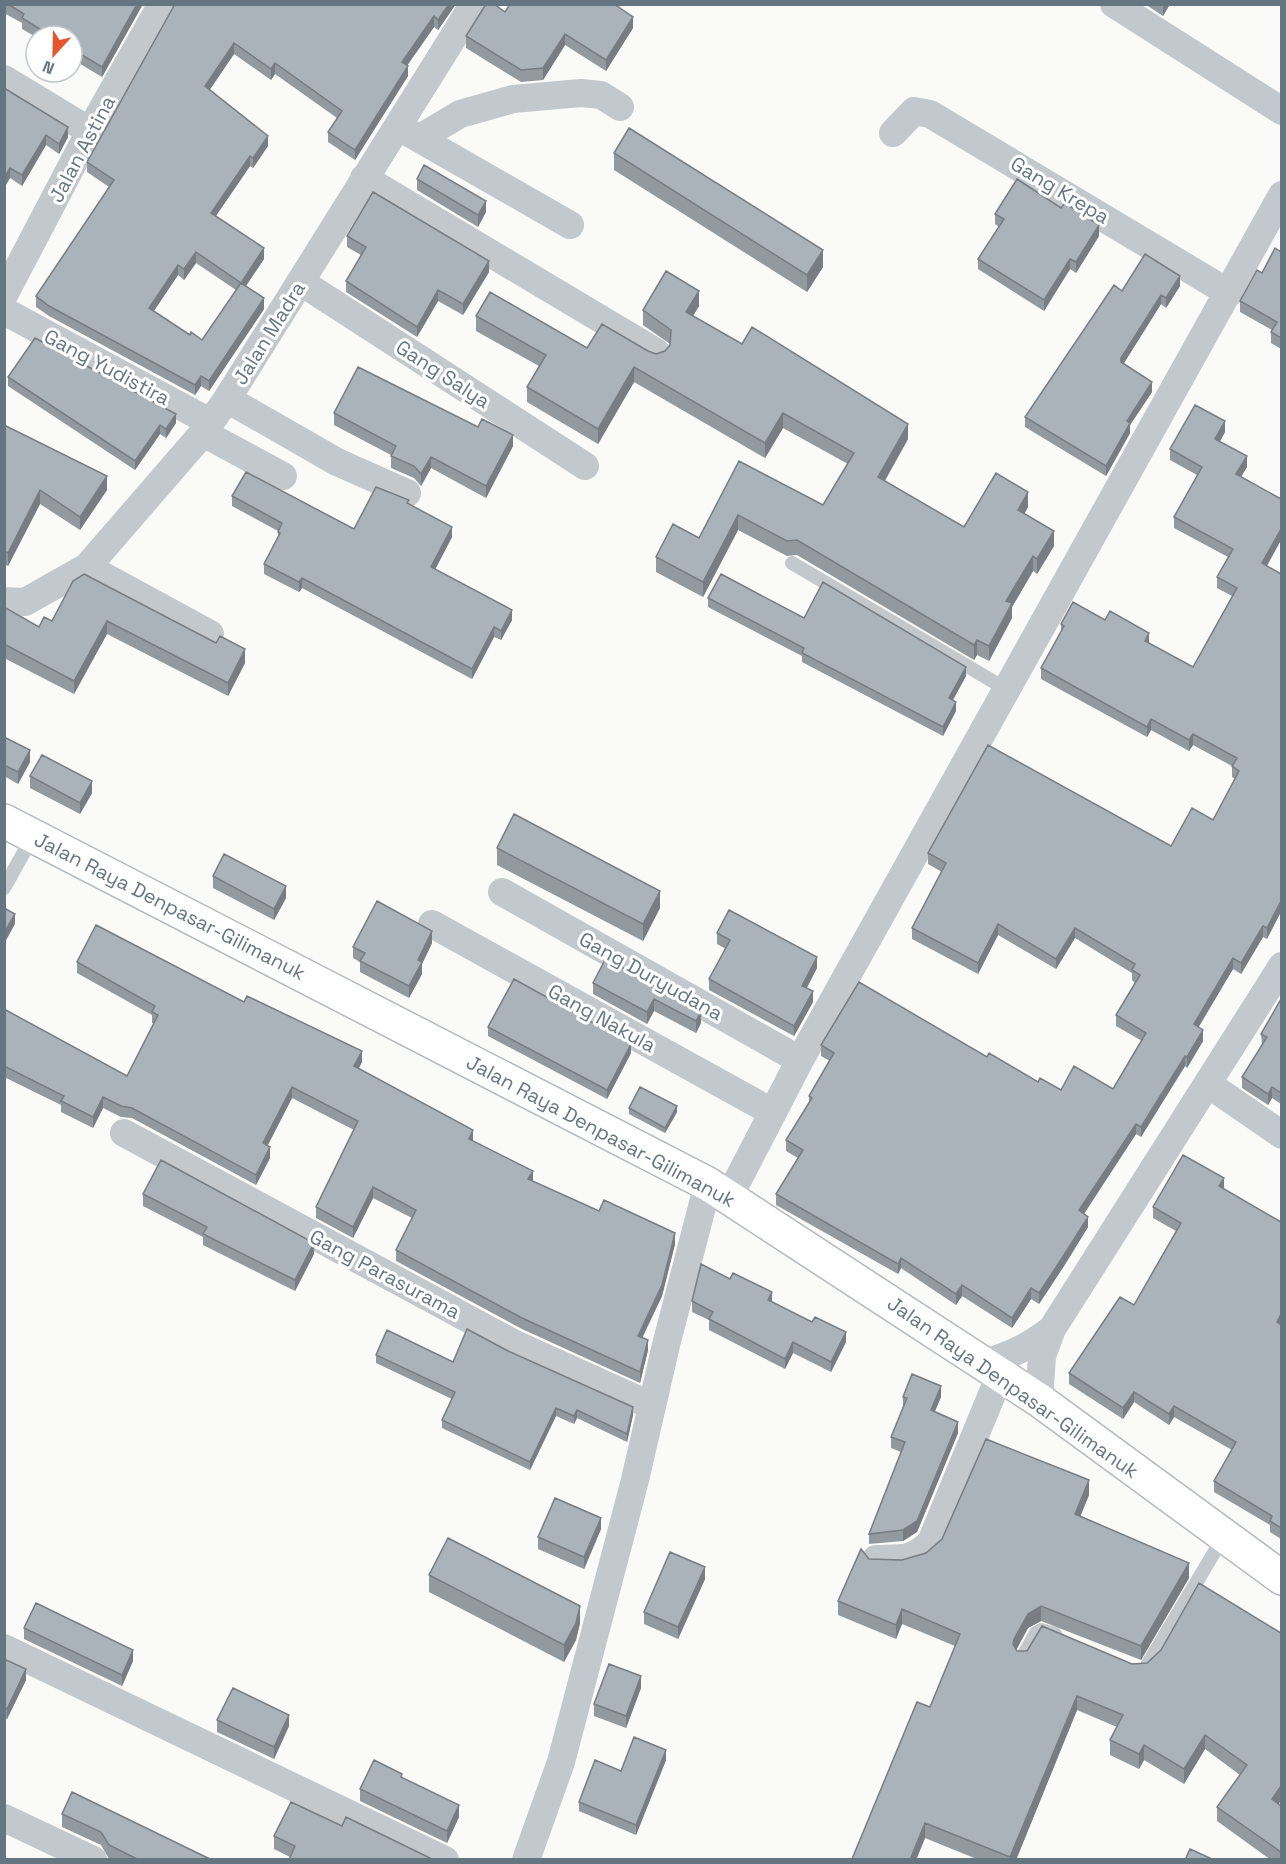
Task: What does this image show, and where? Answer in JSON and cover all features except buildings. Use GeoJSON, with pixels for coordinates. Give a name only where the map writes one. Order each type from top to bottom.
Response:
{"type":"FeatureCollection","features":[{"type":"Feature","properties":{"kind":"highway","name":"Jalan Raya Denpasar-Gilimanuk"},"geometry":{"type":"LineString","coordinates":[[4,821],[719,1191],[1039,1400],[1281,1578]]}},
{"type":"Feature","properties":{"kind":"street","name":"Jalan Astina"},"geometry":{"type":"LineString","coordinates":[[4,295],[90,131],[162,4]]}},
{"type":"Feature","properties":{"kind":"street","name":"Jalan Madra"},"geometry":{"type":"LineString","coordinates":[[4,601],[25,602],[87,567],[206,428],[301,282],[364,178],[408,132],[474,4]]}},
{"type":"Feature","properties":{"kind":"street"},"geometry":{"type":"LineString","coordinates":[[1114,4],[1281,111]]}},
{"type":"Feature","properties":{"kind":"street"},"geometry":{"type":"LineString","coordinates":[[4,79],[90,131]]}},
{"type":"Feature","properties":{"kind":"street"},"geometry":{"type":"LineString","coordinates":[[408,132],[513,99],[581,93],[601,95],[620,106]]}},
{"type":"Feature","properties":{"kind":"street","name":"Gang Krepa"},"geometry":{"type":"LineString","coordinates":[[893,133],[909,114],[919,111],[930,114],[1229,293]]}},
{"type":"Feature","properties":{"kind":"street"},"geometry":{"type":"LineString","coordinates":[[408,132],[570,225]]}},
{"type":"Feature","properties":{"kind":"street"},"geometry":{"type":"LineString","coordinates":[[364,178],[656,352]]}},
{"type":"Feature","properties":{"kind":"street"},"geometry":{"type":"LineString","coordinates":[[526,1860],[564,1750],[633,1491],[652,1406],[719,1191],[772,1112],[1229,293],[1281,195]]}},
{"type":"Feature","properties":{"kind":"street","name":"Gang Salya"},"geometry":{"type":"LineString","coordinates":[[301,282],[585,466]]}},
{"type":"Feature","properties":{"kind":"street","name":"Gang Yudistira"},"geometry":{"type":"LineString","coordinates":[[4,311],[206,428],[283,476]]}},
{"type":"Feature","properties":{"kind":"street"},"geometry":{"type":"LineString","coordinates":[[227,399],[337,462],[407,493]]}},
{"type":"Feature","properties":{"kind":"street"},"geometry":{"type":"LineString","coordinates":[[87,567],[210,634]]}},
{"type":"Feature","properties":{"kind":"street","name":"Gang Duryudana"},"geometry":{"type":"LineString","coordinates":[[502,892],[800,1060]]}},
{"type":"Feature","properties":{"kind":"street","name":"Gang Nakula"},"geometry":{"type":"LineString","coordinates":[[432,924],[772,1112]]}},
{"type":"Feature","properties":{"kind":"street"},"geometry":{"type":"LineString","coordinates":[[1039,1400],[1042,1356],[1052,1329],[1281,966]]}},
{"type":"Feature","properties":{"kind":"street"},"geometry":{"type":"LineString","coordinates":[[1208,1084],[1281,1135]]}},
{"type":"Feature","properties":{"kind":"street","name":"Gang Parasurama"},"geometry":{"type":"LineString","coordinates":[[124,1133],[515,1344],[652,1406]]}},
{"type":"Feature","properties":{"kind":"street"},"geometry":{"type":"LineString","coordinates":[[876,1559],[908,1558],[921,1553],[931,1542],[992,1369],[1008,1356],[1031,1345],[1052,1329]]}},
{"type":"Feature","properties":{"kind":"street"},"geometry":{"type":"LineString","coordinates":[[4,1648],[445,1860]]}},
{"type":"Feature","properties":{"kind":"street"},"geometry":{"type":"LineString","coordinates":[[4,1818],[93,1860]]}},
{"type":"Feature","properties":{"kind":"lane"},"geometry":{"type":"LineString","coordinates":[[792,563],[1006,689]]}},
{"type":"Feature","properties":{"kind":"lane"},"geometry":{"type":"LineString","coordinates":[[4,888],[33,836]]}},
{"type":"Feature","properties":{"kind":"lane"},"geometry":{"type":"LineString","coordinates":[[1136,1670],[1145,1669],[1153,1660],[1224,1536]]}},
{"type":"Feature","properties":{"kind":"lane"},"geometry":{"type":"LineString","coordinates":[[1022,1658],[1036,1633],[1041,1630],[1066,1640]]}}]}
